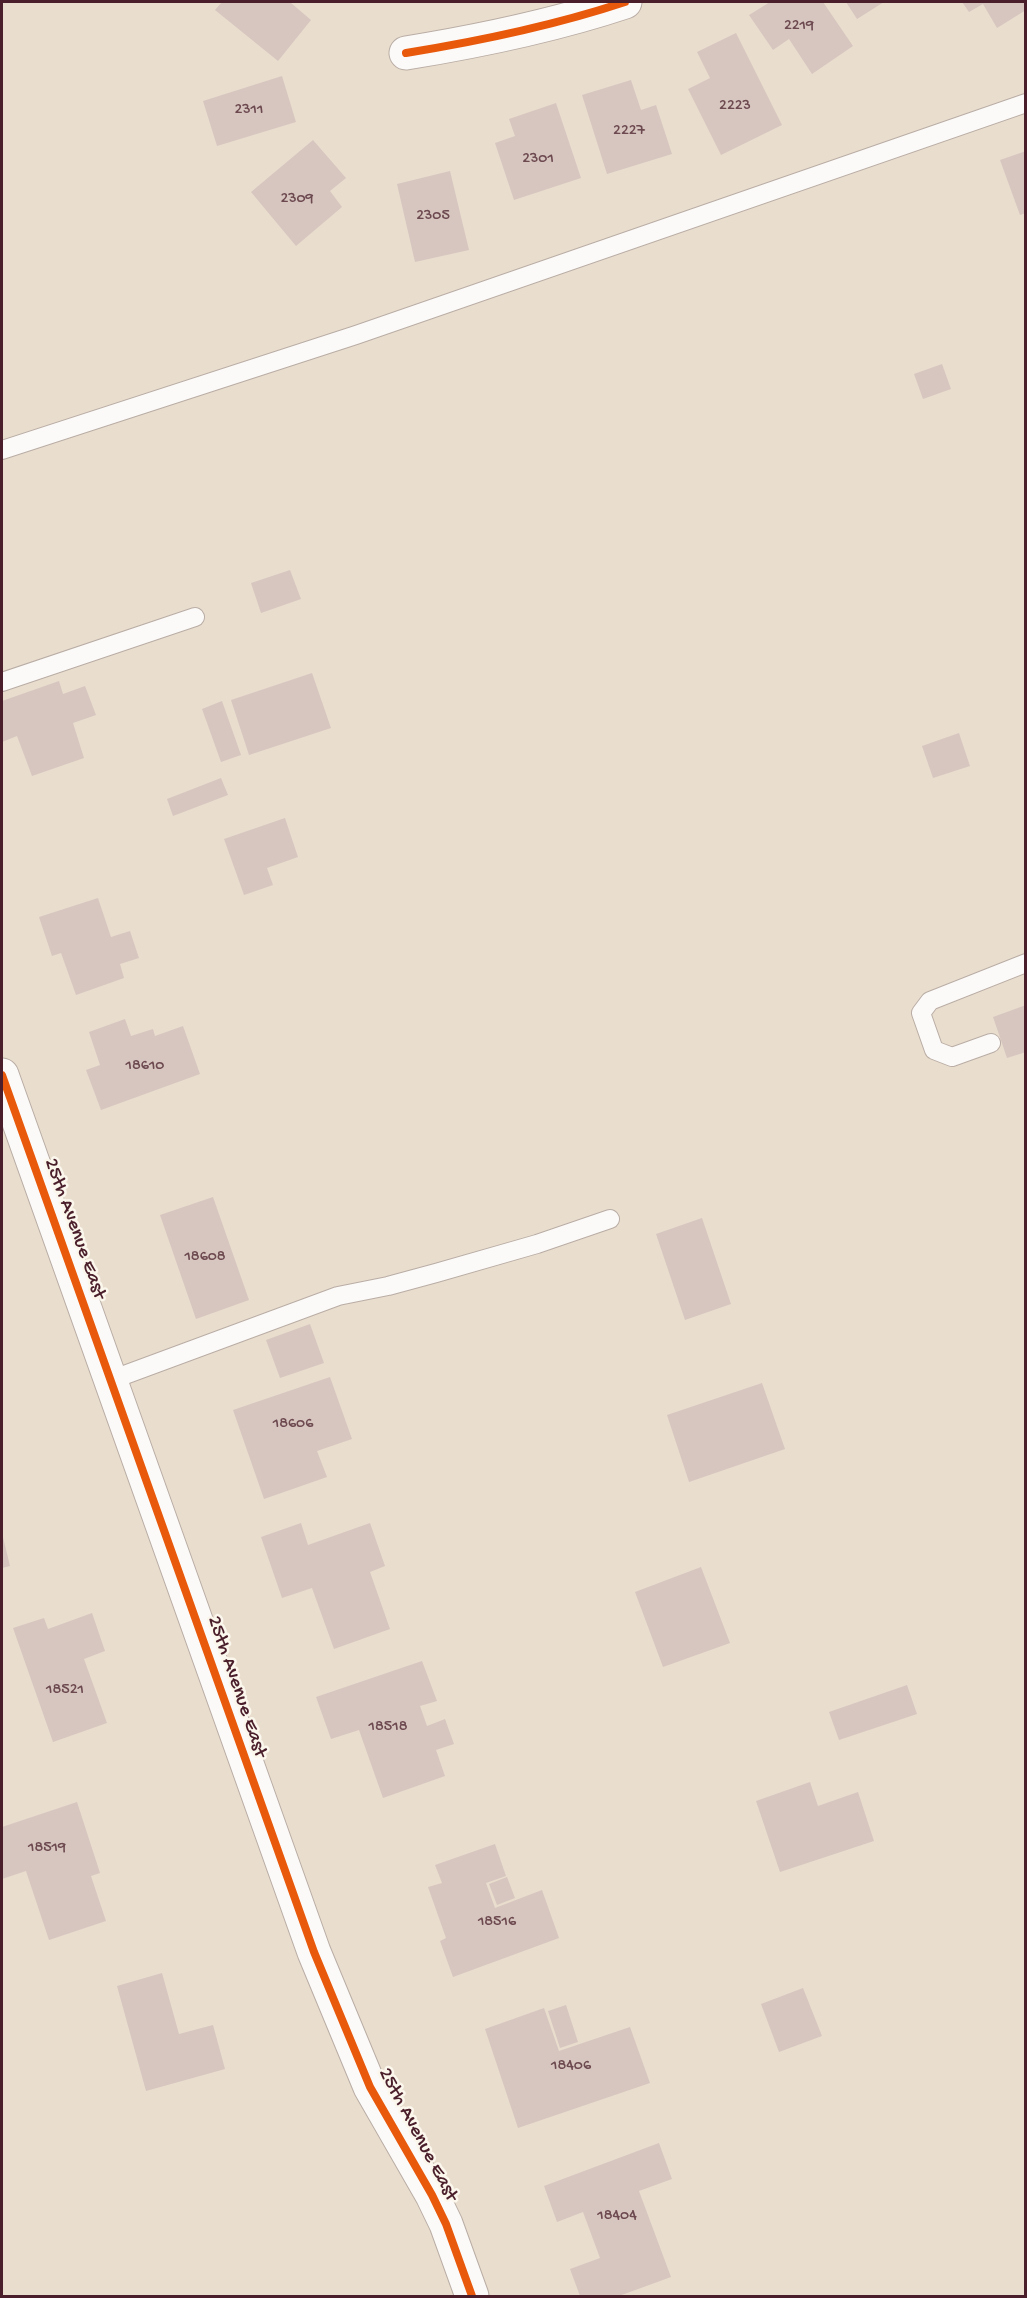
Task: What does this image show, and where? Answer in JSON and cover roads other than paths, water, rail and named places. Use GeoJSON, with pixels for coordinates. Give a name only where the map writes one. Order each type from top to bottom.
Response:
{"type":"FeatureCollection","features":[{"type":"Feature","properties":{"kind":"street"},"geometry":{"type":"LineString","coordinates":[[406,53],[481,41],[561,22],[625,2]]}},
{"type":"Feature","properties":{"kind":"street","name":"25th Avenue East"},"geometry":{"type":"LineString","coordinates":[[2,1075],[314,1952],[370,2087],[432,2195],[446,2224],[472,2296]]}},
{"type":"Feature","properties":{"kind":"lane"},"geometry":{"type":"LineString","coordinates":[[2,450],[356,335],[1026,103]]}},
{"type":"Feature","properties":{"kind":"lane"},"geometry":{"type":"LineString","coordinates":[[2,682],[195,617]]}},
{"type":"Feature","properties":{"kind":"lane"},"geometry":{"type":"LineString","coordinates":[[991,1044],[952,1057],[934,1050],[921,1013],[930,1001],[1026,963]]}},
{"type":"Feature","properties":{"kind":"lane"},"geometry":{"type":"LineString","coordinates":[[111,1380],[338,1296],[426,1276],[537,1244],[610,1219]]}}]}
